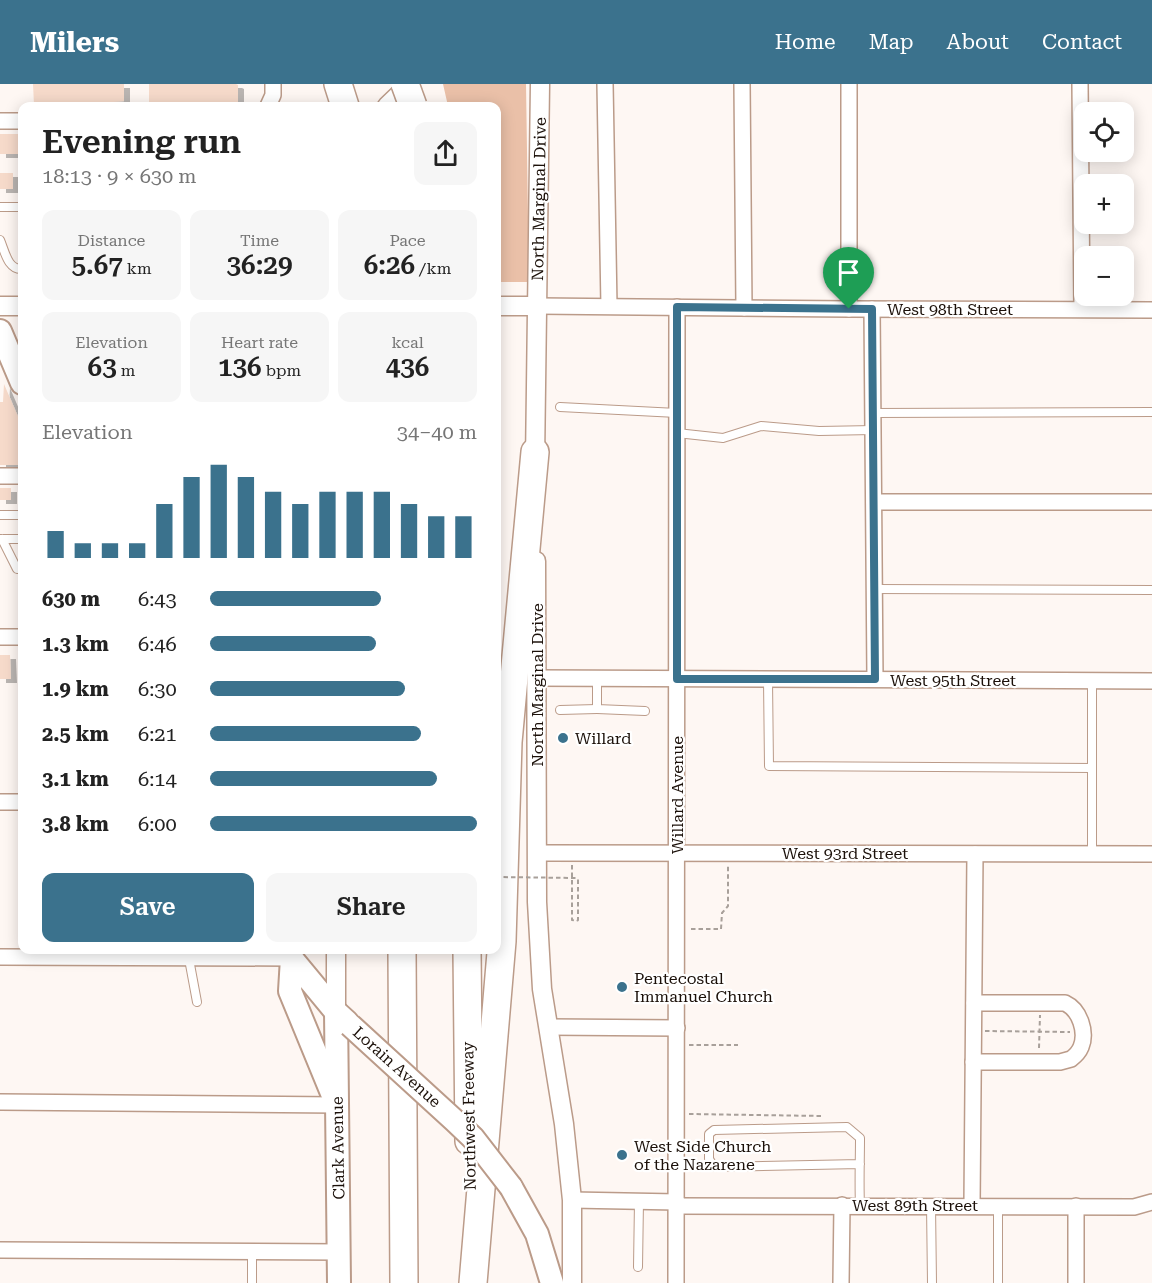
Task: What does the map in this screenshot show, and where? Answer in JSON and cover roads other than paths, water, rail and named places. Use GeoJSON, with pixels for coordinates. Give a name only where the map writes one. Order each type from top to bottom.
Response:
{"type":"FeatureCollection","features":[{"type":"Feature","properties":{"kind":"highway"},"geometry":{"type":"LineString","coordinates":[[405,84],[412,102]]}},
{"type":"Feature","properties":{"kind":"highway"},"geometry":{"type":"LineString","coordinates":[[501,952],[508,742],[535,452]]}},
{"type":"Feature","properties":{"kind":"highway","name":"Northwest Freeway"},"geometry":{"type":"LineString","coordinates":[[467,954],[472,1283]]}},
{"type":"Feature","properties":{"kind":"highway"},"geometry":{"type":"LineString","coordinates":[[472,1283],[501,954]]}},
{"type":"Feature","properties":{"kind":"highway"},"geometry":{"type":"LineString","coordinates":[[401,957],[404,1283]]}},
{"type":"Feature","properties":{"kind":"main road"},"geometry":{"type":"LineString","coordinates":[[0,331],[18,367]]}},
{"type":"Feature","properties":{"kind":"main road"},"geometry":{"type":"LineString","coordinates":[[288,954],[290,991],[337,1105]]}},
{"type":"Feature","properties":{"kind":"main road","name":"Lorain Avenue"},"geometry":{"type":"LineString","coordinates":[[288,954],[343,1019],[472,1138],[511,1187],[537,1234],[552,1283]]}},
{"type":"Feature","properties":{"kind":"main road","name":"Clark Avenue"},"geometry":{"type":"LineString","coordinates":[[339,1283],[337,1105],[343,1019]]}},
{"type":"Feature","properties":{"kind":"street"},"geometry":{"type":"LineString","coordinates":[[270,102],[273,95],[273,84]]}},
{"type":"Feature","properties":{"kind":"street"},"geometry":{"type":"LineString","coordinates":[[391,102],[410,84]]}},
{"type":"Feature","properties":{"kind":"street","name":"North Marginal Drive"},"geometry":{"type":"LineString","coordinates":[[540,84],[535,452],[537,902],[542,989],[564,1124],[572,1200],[572,1283]]}},
{"type":"Feature","properties":{"kind":"street"},"geometry":{"type":"LineString","coordinates":[[605,84],[609,306]]}},
{"type":"Feature","properties":{"kind":"street"},"geometry":{"type":"LineString","coordinates":[[742,84],[744,308]]}},
{"type":"Feature","properties":{"kind":"street"},"geometry":{"type":"LineString","coordinates":[[849,84],[849,309]]}},
{"type":"Feature","properties":{"kind":"street"},"geometry":{"type":"LineString","coordinates":[[1080,84],[1082,309]]}},
{"type":"Feature","properties":{"kind":"street"},"geometry":{"type":"LineString","coordinates":[[0,121],[18,121]]}},
{"type":"Feature","properties":{"kind":"street"},"geometry":{"type":"LineString","coordinates":[[0,306],[18,306]]}},
{"type":"Feature","properties":{"kind":"street","name":"West 98th Street"},"geometry":{"type":"LineString","coordinates":[[501,306],[1152,310]]}},
{"type":"Feature","properties":{"kind":"street","name":"Willard Avenue"},"geometry":{"type":"LineString","coordinates":[[676,1283],[677,307]]}},
{"type":"Feature","properties":{"kind":"street"},"geometry":{"type":"LineString","coordinates":[[872,309],[875,679]]}},
{"type":"Feature","properties":{"kind":"street"},"geometry":{"type":"LineString","coordinates":[[0,476],[18,476]]}},
{"type":"Feature","properties":{"kind":"street"},"geometry":{"type":"LineString","coordinates":[[874,502],[1152,502]]}},
{"type":"Feature","properties":{"kind":"street"},"geometry":{"type":"LineString","coordinates":[[0,637],[18,637]]}},
{"type":"Feature","properties":{"kind":"street","name":"West 95th Street"},"geometry":{"type":"LineString","coordinates":[[537,678],[1152,681]]}},
{"type":"Feature","properties":{"kind":"street"},"geometry":{"type":"LineString","coordinates":[[0,802],[18,802]]}},
{"type":"Feature","properties":{"kind":"street","name":"West 93rd Street"},"geometry":{"type":"LineString","coordinates":[[537,853],[1152,854]]}},
{"type":"Feature","properties":{"kind":"street"},"geometry":{"type":"LineString","coordinates":[[972,1205],[975,854]]}},
{"type":"Feature","properties":{"kind":"street"},"geometry":{"type":"LineString","coordinates":[[0,957],[288,954]]}},
{"type":"Feature","properties":{"kind":"street"},"geometry":{"type":"LineString","coordinates":[[336,954],[343,1019]]}},
{"type":"Feature","properties":{"kind":"street"},"geometry":{"type":"LineString","coordinates":[[973,1062],[1060,1062],[1071,1059],[1082,1045],[1083,1033],[1080,1018],[1071,1006],[1065,1003],[974,1003]]}},
{"type":"Feature","properties":{"kind":"street"},"geometry":{"type":"LineString","coordinates":[[549,1027],[677,1028]]}},
{"type":"Feature","properties":{"kind":"street"},"geometry":{"type":"LineString","coordinates":[[0,1102],[337,1105]]}},
{"type":"Feature","properties":{"kind":"street","name":"West 89th Street"},"geometry":{"type":"LineString","coordinates":[[572,1200],[677,1204],[1134,1207],[1152,1202]]}},
{"type":"Feature","properties":{"kind":"street"},"geometry":{"type":"LineString","coordinates":[[841,1283],[842,1205]]}},
{"type":"Feature","properties":{"kind":"street"},"geometry":{"type":"LineString","coordinates":[[1076,1206],[1076,1283]]}},
{"type":"Feature","properties":{"kind":"street"},"geometry":{"type":"LineString","coordinates":[[0,1250],[339,1252]]}},
{"type":"Feature","properties":{"kind":"lane"},"geometry":{"type":"LineString","coordinates":[[0,207],[18,207]]}},
{"type":"Feature","properties":{"kind":"lane"},"geometry":{"type":"LineString","coordinates":[[0,240],[12,266],[18,270]]}},
{"type":"Feature","properties":{"kind":"lane"},"geometry":{"type":"LineString","coordinates":[[560,407],[677,413]]}},
{"type":"Feature","properties":{"kind":"lane"},"geometry":{"type":"LineString","coordinates":[[874,413],[1152,412]]}},
{"type":"Feature","properties":{"kind":"lane"},"geometry":{"type":"LineString","coordinates":[[677,434],[723,438],[761,426],[819,430],[874,430]]}},
{"type":"Feature","properties":{"kind":"lane"},"geometry":{"type":"LineString","coordinates":[[0,515],[18,515]]}},
{"type":"Feature","properties":{"kind":"lane"},"geometry":{"type":"LineString","coordinates":[[18,539],[1,539],[18,569]]}},
{"type":"Feature","properties":{"kind":"lane"},"geometry":{"type":"LineString","coordinates":[[874,589],[1152,590]]}},
{"type":"Feature","properties":{"kind":"lane"},"geometry":{"type":"LineString","coordinates":[[597,678],[597,709]]}},
{"type":"Feature","properties":{"kind":"lane"},"geometry":{"type":"LineString","coordinates":[[768,680],[769,766],[1092,768]]}},
{"type":"Feature","properties":{"kind":"lane"},"geometry":{"type":"LineString","coordinates":[[1092,681],[1092,854]]}},
{"type":"Feature","properties":{"kind":"lane"},"geometry":{"type":"LineString","coordinates":[[560,710],[645,711]]}},
{"type":"Feature","properties":{"kind":"lane"},"geometry":{"type":"LineString","coordinates":[[193,956],[197,1002]]}},
{"type":"Feature","properties":{"kind":"lane"},"geometry":{"type":"LineString","coordinates":[[860,1164],[714,1167],[709,1159],[709,1134],[714,1130],[847,1127],[860,1138],[860,1164],[860,1205]]}},
{"type":"Feature","properties":{"kind":"lane"},"geometry":{"type":"LineString","coordinates":[[638,1267],[639,1202]]}},
{"type":"Feature","properties":{"kind":"lane"},"geometry":{"type":"LineString","coordinates":[[931,1205],[932,1283]]}},
{"type":"Feature","properties":{"kind":"lane"},"geometry":{"type":"LineString","coordinates":[[998,1205],[998,1283]]}},
{"type":"Feature","properties":{"kind":"lane"},"geometry":{"type":"LineString","coordinates":[[252,1252],[252,1283]]}},
{"type":"Feature","properties":{"kind":"place","name":"Willard"},"geometry":{"type":"Point","coordinates":[563,738]}},
{"type":"Feature","properties":{"kind":"place","name":"Pentecostal Immanuel Church"},"geometry":{"type":"Point","coordinates":[622,987]}},
{"type":"Feature","properties":{"kind":"place","name":"West Side Church of the Nazarene"},"geometry":{"type":"Point","coordinates":[622,1155]}}]}
